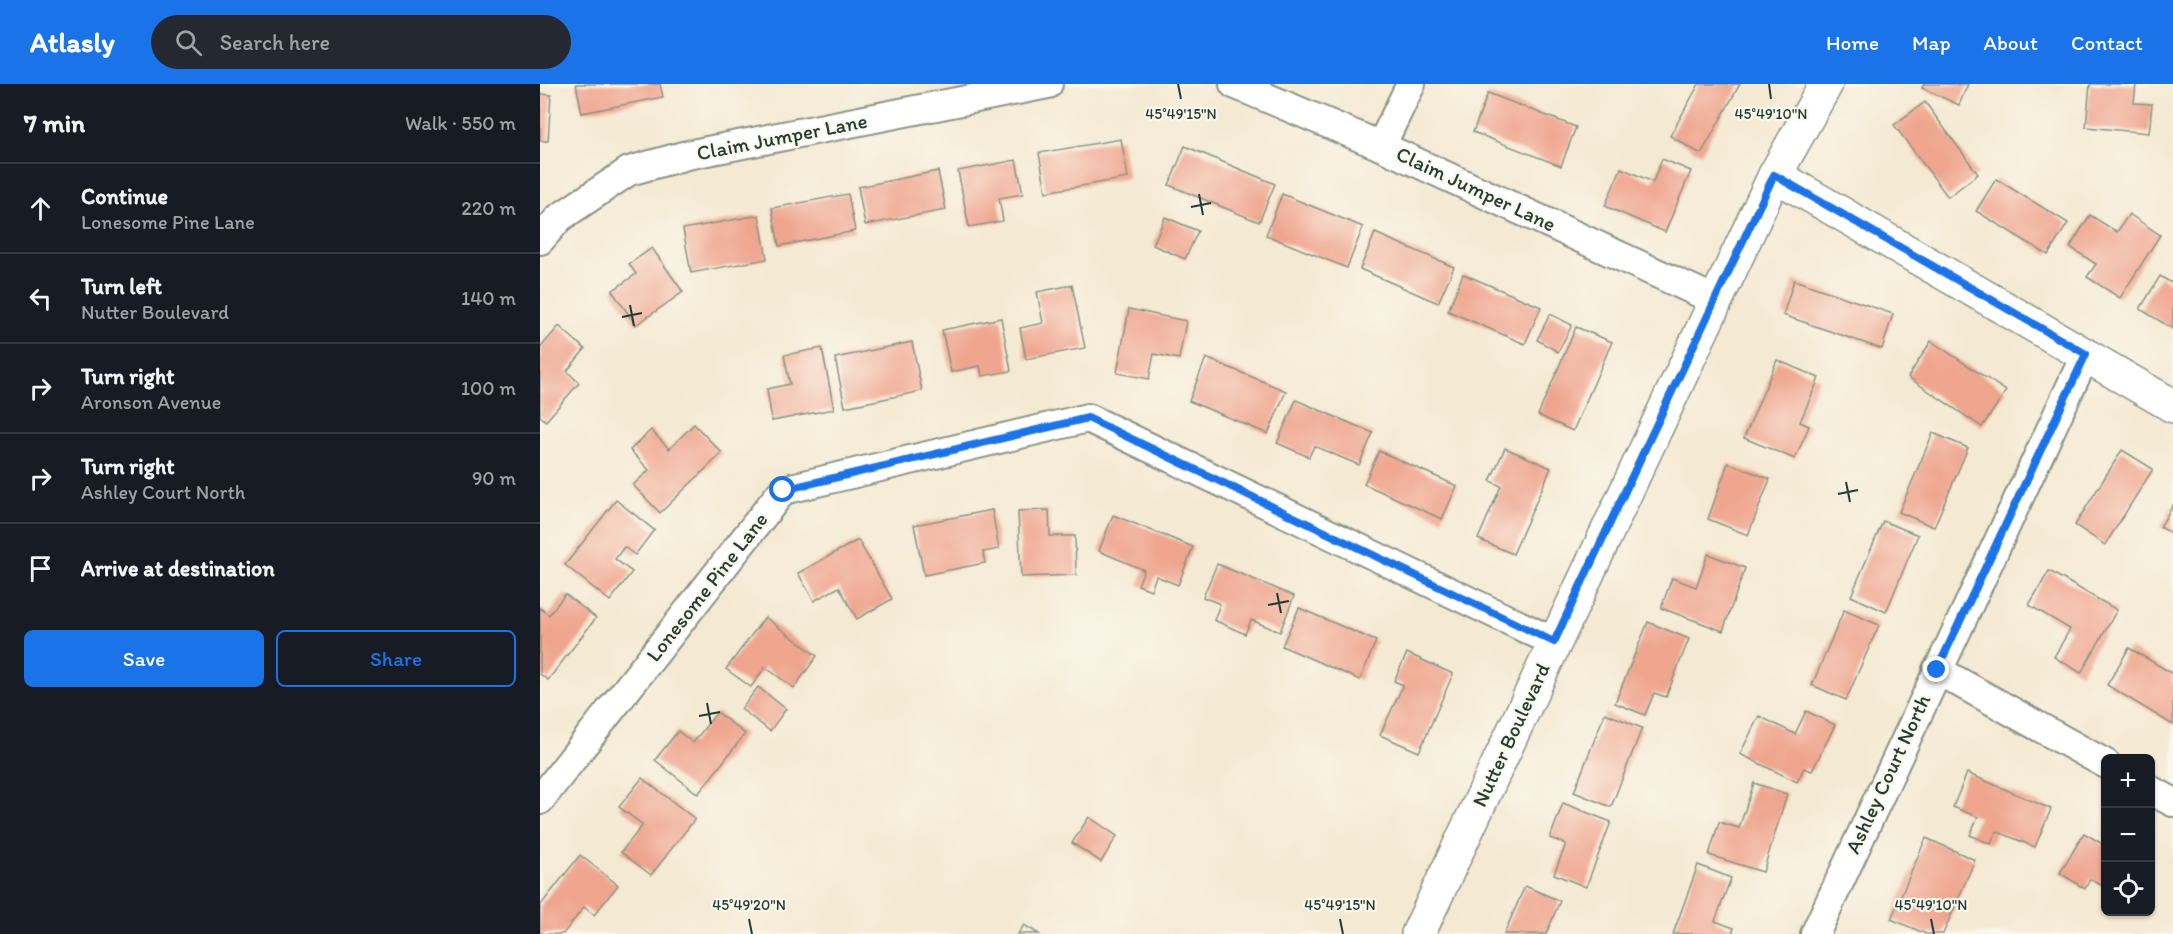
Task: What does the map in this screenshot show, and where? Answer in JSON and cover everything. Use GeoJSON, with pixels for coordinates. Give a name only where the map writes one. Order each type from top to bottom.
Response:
{"type":"FeatureCollection","features":[{"type":"Feature","properties":{"kind":"street","name":"Claim Jumper Lane"},"geometry":{"type":"LineString","coordinates":[[540,240],[559,218],[628,171],[687,155],[1048,84]]}},
{"type":"Feature","properties":{"kind":"street","name":"Claim Jumper Lane"},"geometry":{"type":"LineString","coordinates":[[1234,84],[1381,146],[1715,300]]}},
{"type":"Feature","properties":{"kind":"street"},"geometry":{"type":"LineString","coordinates":[[1381,146],[1411,84]]}},
{"type":"Feature","properties":{"kind":"street","name":"Nutter Boulevard"},"geometry":{"type":"LineString","coordinates":[[1418,934],[1774,175],[1826,84]]}},
{"type":"Feature","properties":{"kind":"street"},"geometry":{"type":"LineString","coordinates":[[1774,175],[2173,406]]}},
{"type":"Feature","properties":{"kind":"street","name":"Ashley Court North"},"geometry":{"type":"LineString","coordinates":[[1815,934],[2086,354]]}},
{"type":"Feature","properties":{"kind":"street","name":"Lonesome Pine Lane"},"geometry":{"type":"LineString","coordinates":[[540,800],[783,490],[1088,418],[1554,642]]}},
{"type":"Feature","properties":{"kind":"street"},"geometry":{"type":"LineString","coordinates":[[1937,670],[2101,761]]}},
{"type":"Feature","properties":{"kind":"street"},"geometry":{"type":"LineString","coordinates":[[2155,792],[2173,802]]}},
{"type":"Feature","properties":{"kind":"building"},"geometry":{"type":"Polygon","coordinates":[[[576,84],[660,84],[663,97],[582,113],[576,84]]]}},
{"type":"Feature","properties":{"kind":"building"},"geometry":{"type":"Polygon","coordinates":[[[1699,84],[1740,84],[1701,154],[1670,136],[1699,84]]]}},
{"type":"Feature","properties":{"kind":"building"},"geometry":{"type":"Polygon","coordinates":[[[1924,84],[1968,84],[1959,105],[1922,88],[1924,84]]]}},
{"type":"Feature","properties":{"kind":"building"},"geometry":{"type":"Polygon","coordinates":[[[2090,84],[2136,84],[2134,103],[2152,104],[2149,133],[2086,127],[2090,84]]]}},
{"type":"Feature","properties":{"kind":"building"},"geometry":{"type":"Polygon","coordinates":[[[1488,93],[1576,127],[1561,166],[1473,132],[1488,93]]]}},
{"type":"Feature","properties":{"kind":"building"},"geometry":{"type":"Polygon","coordinates":[[[540,94],[551,95],[548,141],[540,141],[540,94]]]}},
{"type":"Feature","properties":{"kind":"building"},"geometry":{"type":"Polygon","coordinates":[[[1925,102],[1978,174],[1948,197],[1894,125],[1925,102]]]}},
{"type":"Feature","properties":{"kind":"building"},"geometry":{"type":"Polygon","coordinates":[[[1121,139],[1128,178],[1046,192],[1039,153],[1121,139]]]}},
{"type":"Feature","properties":{"kind":"building"},"geometry":{"type":"Polygon","coordinates":[[[1185,146],[1275,184],[1259,222],[1169,185],[1185,146]]]}},
{"type":"Feature","properties":{"kind":"building"},"geometry":{"type":"Polygon","coordinates":[[[1662,159],[1691,171],[1665,232],[1605,206],[1621,168],[1653,182],[1662,159]]]}},
{"type":"Feature","properties":{"kind":"building"},"geometry":{"type":"Polygon","coordinates":[[[1016,160],[1023,194],[999,198],[1003,221],[969,227],[958,171],[1016,160]]]}},
{"type":"Feature","properties":{"kind":"building"},"geometry":{"type":"Polygon","coordinates":[[[938,171],[946,210],[865,225],[858,187],[938,171]]]}},
{"type":"Feature","properties":{"kind":"building"},"geometry":{"type":"Polygon","coordinates":[[[1996,179],[2068,223],[2048,255],[1976,211],[1996,179]]]}},
{"type":"Feature","properties":{"kind":"building"},"geometry":{"type":"Polygon","coordinates":[[[848,194],[855,231],[779,246],[772,208],[848,194]]]}},
{"type":"Feature","properties":{"kind":"building"},"geometry":{"type":"Polygon","coordinates":[[[1282,194],[1363,227],[1347,268],[1266,235],[1282,194]]]}},
{"type":"Feature","properties":{"kind":"building"},"geometry":{"type":"Polygon","coordinates":[[[2129,214],[2160,235],[2120,298],[2087,277],[2096,264],[2070,247],[2090,215],[2117,232],[2129,214]]]}},
{"type":"Feature","properties":{"kind":"building"},"geometry":{"type":"Polygon","coordinates":[[[759,215],[767,259],[691,273],[683,229],[759,215]]]}},
{"type":"Feature","properties":{"kind":"building"},"geometry":{"type":"Polygon","coordinates":[[[1165,217],[1198,231],[1185,259],[1153,245],[1165,217]]]}},
{"type":"Feature","properties":{"kind":"building"},"geometry":{"type":"Polygon","coordinates":[[[1375,233],[1454,267],[1438,303],[1360,269],[1375,233]]]}},
{"type":"Feature","properties":{"kind":"building"},"geometry":{"type":"Polygon","coordinates":[[[652,248],[683,292],[636,325],[612,291],[636,274],[629,264],[652,248]]]}},
{"type":"Feature","properties":{"kind":"building"},"geometry":{"type":"Polygon","coordinates":[[[1463,274],[1541,307],[1525,344],[1448,311],[1463,274]]]}},
{"type":"Feature","properties":{"kind":"building"},"geometry":{"type":"Polygon","coordinates":[[[2160,276],[2173,284],[2173,329],[2140,309],[2160,276]]]}},
{"type":"Feature","properties":{"kind":"building"},"geometry":{"type":"Polygon","coordinates":[[[1794,280],[1893,314],[1882,349],[1783,315],[1794,280]]]}},
{"type":"Feature","properties":{"kind":"building"},"geometry":{"type":"Polygon","coordinates":[[[1072,285],[1085,348],[1026,359],[1020,328],[1043,323],[1037,292],[1072,285]]]}},
{"type":"Feature","properties":{"kind":"building"},"geometry":{"type":"Polygon","coordinates":[[[1129,309],[1186,321],[1179,359],[1154,354],[1149,379],[1117,373],[1129,309]]]}},
{"type":"Feature","properties":{"kind":"building"},"geometry":{"type":"Polygon","coordinates":[[[1550,314],[1572,325],[1558,352],[1537,340],[1550,314]]]}},
{"type":"Feature","properties":{"kind":"building"},"geometry":{"type":"Polygon","coordinates":[[[1001,318],[1011,371],[982,376],[980,366],[951,372],[942,330],[1001,318]]]}},
{"type":"Feature","properties":{"kind":"building"},"geometry":{"type":"Polygon","coordinates":[[[559,326],[585,349],[567,371],[579,383],[546,421],[540,416],[540,348],[559,326]]]}},
{"type":"Feature","properties":{"kind":"building"},"geometry":{"type":"Polygon","coordinates":[[[1576,327],[1612,342],[1573,431],[1538,415],[1576,327]]]}},
{"type":"Feature","properties":{"kind":"building"},"geometry":{"type":"Polygon","coordinates":[[[1931,341],[2006,391],[1982,427],[1908,377],[1931,341]]]}},
{"type":"Feature","properties":{"kind":"building"},"geometry":{"type":"Polygon","coordinates":[[[912,342],[922,391],[845,407],[835,358],[912,342]]]}},
{"type":"Feature","properties":{"kind":"building"},"geometry":{"type":"Polygon","coordinates":[[[822,348],[834,409],[772,421],[767,389],[790,384],[784,355],[822,348]]]}},
{"type":"Feature","properties":{"kind":"building"},"geometry":{"type":"Polygon","coordinates":[[[1206,358],[1286,391],[1268,434],[1189,401],[1206,358]]]}},
{"type":"Feature","properties":{"kind":"building"},"geometry":{"type":"Polygon","coordinates":[[[1777,360],[1819,378],[1800,422],[1809,426],[1795,459],[1744,438],[1777,360]]]}},
{"type":"Feature","properties":{"kind":"building"},"geometry":{"type":"Polygon","coordinates":[[[1296,400],[1373,433],[1359,465],[1314,446],[1309,457],[1277,443],[1296,400]]]}},
{"type":"Feature","properties":{"kind":"building"},"geometry":{"type":"Polygon","coordinates":[[[694,424],[722,453],[660,513],[633,485],[649,470],[630,450],[651,430],[669,449],[694,424]]]}},
{"type":"Feature","properties":{"kind":"building"},"geometry":{"type":"Polygon","coordinates":[[[1933,433],[1968,448],[1934,527],[1899,512],[1933,433]]]}},
{"type":"Feature","properties":{"kind":"building"},"geometry":{"type":"Polygon","coordinates":[[[1505,448],[1551,468],[1513,554],[1478,539],[1501,486],[1490,481],[1505,448]]]}},
{"type":"Feature","properties":{"kind":"building"},"geometry":{"type":"Polygon","coordinates":[[[2122,450],[2153,469],[2105,545],[2075,525],[2122,450]]]}},
{"type":"Feature","properties":{"kind":"building"},"geometry":{"type":"Polygon","coordinates":[[[1379,451],[1457,486],[1442,519],[1364,484],[1379,451]]]}},
{"type":"Feature","properties":{"kind":"building"},"geometry":{"type":"Polygon","coordinates":[[[1728,463],[1770,479],[1748,535],[1708,519],[1728,463]]]}},
{"type":"Feature","properties":{"kind":"building"},"geometry":{"type":"Polygon","coordinates":[[[616,500],[654,530],[635,555],[624,547],[615,559],[632,572],[610,601],[565,565],[616,500]]]}},
{"type":"Feature","properties":{"kind":"building"},"geometry":{"type":"Polygon","coordinates":[[[2173,505],[2173,534],[2160,527],[2173,505]]]}},
{"type":"Feature","properties":{"kind":"building"},"geometry":{"type":"Polygon","coordinates":[[[992,510],[999,549],[983,552],[985,563],[924,575],[914,525],[992,510]]]}},
{"type":"Feature","properties":{"kind":"building"},"geometry":{"type":"Polygon","coordinates":[[[1049,510],[1050,536],[1075,536],[1076,575],[1021,577],[1018,511],[1049,510]]]}},
{"type":"Feature","properties":{"kind":"building"},"geometry":{"type":"Polygon","coordinates":[[[1113,515],[1193,547],[1178,585],[1156,576],[1151,590],[1138,585],[1144,570],[1099,551],[1113,515]]]}},
{"type":"Feature","properties":{"kind":"building"},"geometry":{"type":"Polygon","coordinates":[[[1883,521],[1918,535],[1886,612],[1851,596],[1883,521]]]}},
{"type":"Feature","properties":{"kind":"building"},"geometry":{"type":"Polygon","coordinates":[[[858,540],[892,599],[857,619],[839,587],[814,601],[798,573],[858,540]]]}},
{"type":"Feature","properties":{"kind":"building"},"geometry":{"type":"Polygon","coordinates":[[[1708,554],[1745,568],[1723,631],[1661,608],[1672,578],[1696,587],[1708,554]]]}},
{"type":"Feature","properties":{"kind":"building"},"geometry":{"type":"Polygon","coordinates":[[[1217,564],[1294,596],[1280,632],[1251,620],[1245,634],[1214,620],[1220,604],[1203,597],[1217,564]]]}},
{"type":"Feature","properties":{"kind":"building"},"geometry":{"type":"Polygon","coordinates":[[[2049,571],[2117,610],[2081,673],[2054,657],[2070,629],[2029,605],[2049,571]]]}},
{"type":"Feature","properties":{"kind":"building"},"geometry":{"type":"Polygon","coordinates":[[[565,594],[596,618],[548,680],[540,674],[540,608],[549,615],[565,594]]]}},
{"type":"Feature","properties":{"kind":"building"},"geometry":{"type":"Polygon","coordinates":[[[1299,608],[1376,641],[1360,680],[1282,646],[1299,608]]]}},
{"type":"Feature","properties":{"kind":"building"},"geometry":{"type":"Polygon","coordinates":[[[1844,610],[1879,625],[1846,700],[1812,685],[1844,610]]]}},
{"type":"Feature","properties":{"kind":"building"},"geometry":{"type":"Polygon","coordinates":[[[765,617],[817,656],[794,688],[765,667],[751,687],[726,669],[765,617]]]}},
{"type":"Feature","properties":{"kind":"building"},"geometry":{"type":"Polygon","coordinates":[[[1648,622],[1689,639],[1666,697],[1654,693],[1645,715],[1615,703],[1648,622]]]}},
{"type":"Feature","properties":{"kind":"building"},"geometry":{"type":"Polygon","coordinates":[[[2129,648],[2173,674],[2173,725],[2107,685],[2129,648]]]}},
{"type":"Feature","properties":{"kind":"building"},"geometry":{"type":"Polygon","coordinates":[[[1407,653],[1453,674],[1419,752],[1380,735],[1403,685],[1394,681],[1407,653]]]}},
{"type":"Feature","properties":{"kind":"building"},"geometry":{"type":"Polygon","coordinates":[[[758,687],[786,709],[770,731],[741,709],[758,687]]]}},
{"type":"Feature","properties":{"kind":"building"},"geometry":{"type":"Polygon","coordinates":[[[1806,711],[1835,725],[1812,771],[1804,768],[1797,782],[1740,754],[1759,716],[1795,734],[1806,711]]]}},
{"type":"Feature","properties":{"kind":"building"},"geometry":{"type":"Polygon","coordinates":[[[717,712],[745,734],[698,794],[655,760],[678,731],[693,743],[717,712]]]}},
{"type":"Feature","properties":{"kind":"building"},"geometry":{"type":"Polygon","coordinates":[[[1605,713],[1642,728],[1611,807],[1574,792],[1605,713]]]}},
{"type":"Feature","properties":{"kind":"building"},"geometry":{"type":"Polygon","coordinates":[[[1967,773],[2051,809],[2035,847],[1996,831],[1991,844],[1970,835],[1978,817],[1953,807],[1967,773]]]}},
{"type":"Feature","properties":{"kind":"building"},"geometry":{"type":"Polygon","coordinates":[[[642,778],[695,819],[651,875],[621,852],[643,825],[619,807],[642,778]]]}},
{"type":"Feature","properties":{"kind":"building"},"geometry":{"type":"Polygon","coordinates":[[[1754,783],[1787,794],[1763,872],[1709,855],[1719,822],[1739,828],[1754,783]]]}},
{"type":"Feature","properties":{"kind":"building"},"geometry":{"type":"Polygon","coordinates":[[[1563,803],[1611,822],[1586,887],[1554,874],[1566,844],[1550,838],[1563,803]]]}},
{"type":"Feature","properties":{"kind":"building"},"geometry":{"type":"Polygon","coordinates":[[[1089,817],[1117,836],[1101,862],[1072,843],[1089,817]]]}},
{"type":"Feature","properties":{"kind":"building"},"geometry":{"type":"Polygon","coordinates":[[[2084,833],[2101,843],[2101,885],[2090,879],[2085,889],[2060,873],[2084,833]]]}},
{"type":"Feature","properties":{"kind":"building"},"geometry":{"type":"Polygon","coordinates":[[[1926,838],[1975,860],[1943,934],[1926,934],[1891,919],[1926,838]]]}},
{"type":"Feature","properties":{"kind":"building"},"geometry":{"type":"Polygon","coordinates":[[[580,855],[618,885],[594,915],[584,907],[563,934],[544,934],[540,931],[540,906],[580,855]]]}},
{"type":"Feature","properties":{"kind":"building"},"geometry":{"type":"Polygon","coordinates":[[[1698,865],[1731,878],[1715,921],[1734,928],[1732,934],[1673,934],[1698,865]]]}},
{"type":"Feature","properties":{"kind":"building"},"geometry":{"type":"Polygon","coordinates":[[[1525,886],[1560,901],[1546,934],[1504,934],[1525,886]]]}},
{"type":"Feature","properties":{"kind":"building"},"geometry":{"type":"Polygon","coordinates":[[[1024,925],[1039,934],[1018,934],[1024,925]]]}},
{"type":"Feature","properties":{"kind":"route"},"geometry":{"type":"LineString","coordinates":[[783,490],[1088,418],[1554,642],[1774,175],[2086,354],[1937,670]]}}]}
